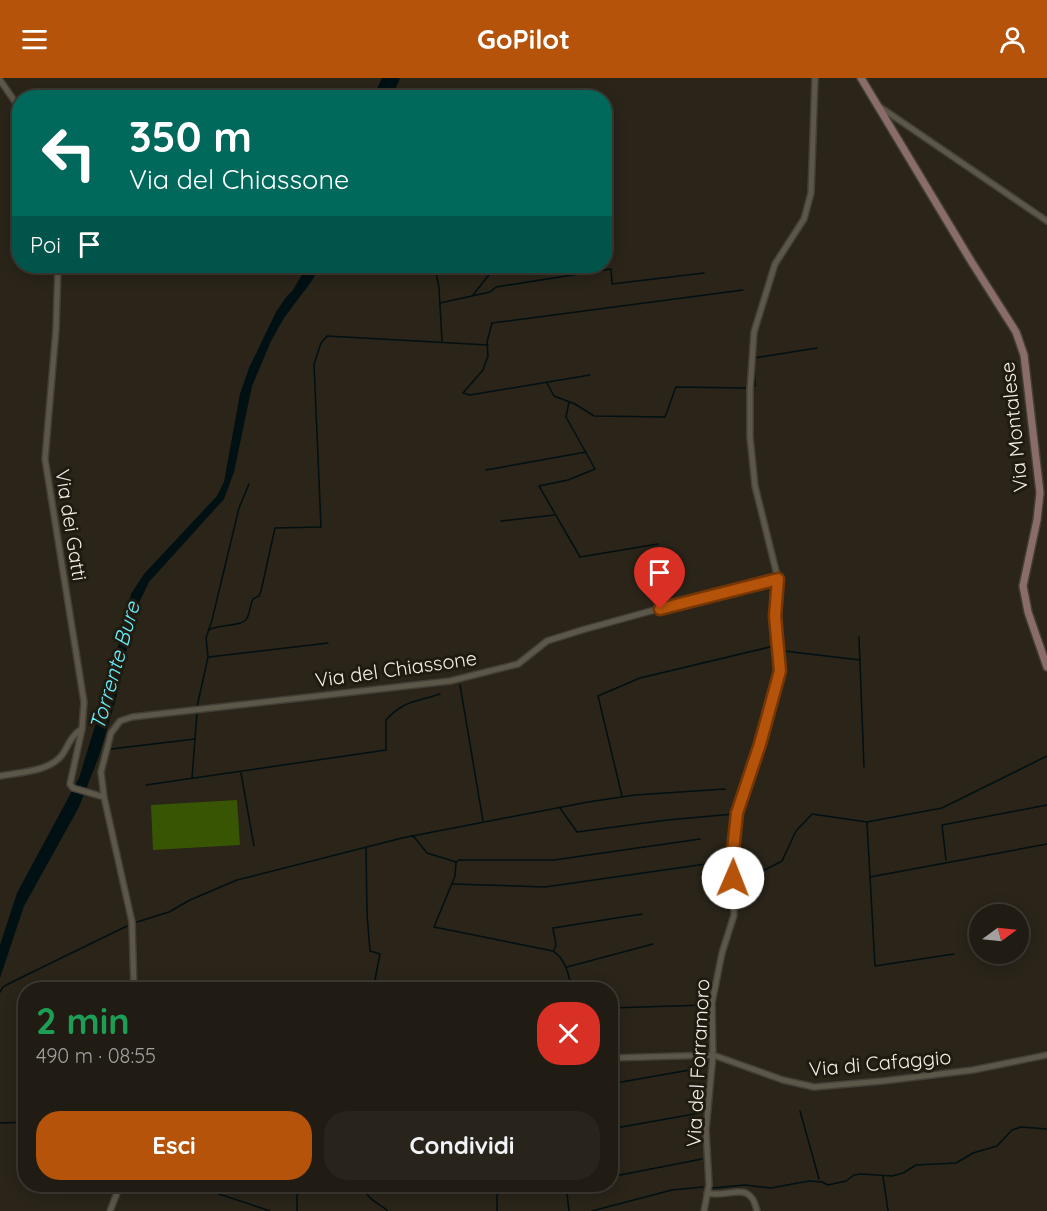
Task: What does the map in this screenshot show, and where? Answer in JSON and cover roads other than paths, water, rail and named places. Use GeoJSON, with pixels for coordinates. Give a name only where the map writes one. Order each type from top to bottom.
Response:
{"type":"FeatureCollection","features":[{"type":"Feature","properties":{"kind":"main road","name":"Via Montalese"},"geometry":{"type":"LineString","coordinates":[[861,78],[970,261],[1016,332],[1024,355],[1043,493],[1023,586],[1028,612],[1047,667]]}},
{"type":"Feature","properties":{"kind":"street","name":"Via del Forramoro"},"geometry":{"type":"LineString","coordinates":[[704,1211],[709,1179],[706,1130],[713,1055],[712,1003],[722,952],[734,915],[732,860],[737,813],[760,744],[780,671],[775,616],[778,579],[755,486],[751,447],[750,390],[754,332],[775,264],[804,219],[811,193],[815,78]]}},
{"type":"Feature","properties":{"kind":"street"},"geometry":{"type":"LineString","coordinates":[[0,80],[12,97]]}},
{"type":"Feature","properties":{"kind":"street"},"geometry":{"type":"LineString","coordinates":[[876,104],[1047,221]]}},
{"type":"Feature","properties":{"kind":"street","name":"Via dei Gatti"},"geometry":{"type":"LineString","coordinates":[[58,273],[56,330],[45,459],[83,696],[82,729],[70,780],[73,788],[105,797]]}},
{"type":"Feature","properties":{"kind":"street","name":"Via del Chiassone"},"geometry":{"type":"LineString","coordinates":[[134,982],[132,922],[101,772],[111,733],[120,721],[132,717],[459,679],[518,664],[547,641],[688,601],[778,579]]}},
{"type":"Feature","properties":{"kind":"street"},"geometry":{"type":"LineString","coordinates":[[0,776],[49,765],[59,758],[74,734],[82,729]]}},
{"type":"Feature","properties":{"kind":"street","name":"Via di Cafaggio"},"geometry":{"type":"LineString","coordinates":[[618,1058],[713,1055],[783,1080],[814,1087],[961,1071],[1047,1055]]}},
{"type":"Feature","properties":{"kind":"street"},"geometry":{"type":"LineString","coordinates":[[707,1193],[739,1191],[747,1193],[753,1198],[757,1211]]}},
{"type":"Feature","properties":{"kind":"street"},"geometry":{"type":"LineString","coordinates":[[110,1211],[117,1192]]}},
{"type":"Feature","properties":{"kind":"water"},"geometry":{"type":"Polygon","coordinates":[[[382,78],[400,78],[395,90],[376,90],[382,78]]]}},
{"type":"Feature","properties":{"kind":"water","name":"Torrente Bure"},"geometry":{"type":"Polygon","coordinates":[[[303,273],[316,273],[284,318],[271,341],[252,386],[234,472],[224,499],[149,582],[135,611],[116,699],[99,756],[79,807],[24,906],[0,978],[0,945],[17,893],[79,778],[112,671],[131,594],[144,574],[217,496],[224,482],[240,394],[249,368],[276,312],[303,273]]]}},
{"type":"Feature","properties":{"kind":"waterway"},"geometry":{"type":"LineString","coordinates":[[436,273],[442,341]]}},
{"type":"Feature","properties":{"kind":"waterway"},"geometry":{"type":"LineString","coordinates":[[473,295],[490,273]]}},
{"type":"Feature","properties":{"kind":"waterway"},"geometry":{"type":"LineString","coordinates":[[440,303],[490,292],[496,287],[585,273]]}},
{"type":"Feature","properties":{"kind":"waterway"},"geometry":{"type":"LineString","coordinates":[[611,273],[612,284],[704,273]]}},
{"type":"Feature","properties":{"kind":"waterway"},"geometry":{"type":"LineString","coordinates":[[590,375],[470,395],[463,393],[483,370],[488,356],[487,342],[492,323],[743,290]]}},
{"type":"Feature","properties":{"kind":"waterway"},"geometry":{"type":"LineString","coordinates":[[209,630],[241,623],[247,618],[253,599],[259,596],[261,591],[275,528],[321,527],[314,364],[321,343],[327,336],[488,345]]}},
{"type":"Feature","properties":{"kind":"waterway"},"geometry":{"type":"LineString","coordinates":[[754,358],[817,348]]}},
{"type":"Feature","properties":{"kind":"waterway"},"geometry":{"type":"LineString","coordinates":[[547,383],[554,396],[575,404],[594,416],[665,417],[676,387],[746,388],[755,386],[754,365]]}},
{"type":"Feature","properties":{"kind":"waterway"},"geometry":{"type":"LineString","coordinates":[[569,402],[566,417],[595,469],[568,480],[539,486],[580,557],[658,544]]}},
{"type":"Feature","properties":{"kind":"waterway"},"geometry":{"type":"LineString","coordinates":[[486,470],[586,452]]}},
{"type":"Feature","properties":{"kind":"waterway"},"geometry":{"type":"LineString","coordinates":[[197,707],[208,657],[206,638],[239,508],[249,484]]}},
{"type":"Feature","properties":{"kind":"waterway"},"geometry":{"type":"LineString","coordinates":[[501,521],[554,515]]}},
{"type":"Feature","properties":{"kind":"waterway"},"geometry":{"type":"LineString","coordinates":[[859,637],[864,767]]}},
{"type":"Feature","properties":{"kind":"waterway"},"geometry":{"type":"LineString","coordinates":[[209,657],[328,643]]}},
{"type":"Feature","properties":{"kind":"waterway"},"geometry":{"type":"LineString","coordinates":[[622,796],[598,696],[640,678],[774,646]]}},
{"type":"Feature","properties":{"kind":"waterway"},"geometry":{"type":"LineString","coordinates":[[781,650],[860,660]]}},
{"type":"Feature","properties":{"kind":"waterway"},"geometry":{"type":"LineString","coordinates":[[460,685],[483,821]]}},
{"type":"Feature","properties":{"kind":"waterway"},"geometry":{"type":"LineString","coordinates":[[146,785],[386,750],[386,720],[411,702],[440,694]]}},
{"type":"Feature","properties":{"kind":"waterway"},"geometry":{"type":"LineString","coordinates":[[192,778],[197,713]]}},
{"type":"Feature","properties":{"kind":"waterway"},"geometry":{"type":"LineString","coordinates":[[111,749],[195,739]]}},
{"type":"Feature","properties":{"kind":"waterway"},"geometry":{"type":"LineString","coordinates":[[736,879],[753,876],[782,861],[796,831],[812,814],[867,822],[942,808],[1047,756]]}},
{"type":"Feature","properties":{"kind":"waterway"},"geometry":{"type":"LineString","coordinates":[[241,773],[254,846]]}},
{"type":"Feature","properties":{"kind":"waterway"},"geometry":{"type":"LineString","coordinates":[[137,922],[169,912],[190,900],[237,880],[402,838],[588,802],[635,795],[725,789]]}},
{"type":"Feature","properties":{"kind":"waterway"},"geometry":{"type":"LineString","coordinates":[[946,860],[942,825],[1047,805]]}},
{"type":"Feature","properties":{"kind":"waterway"},"geometry":{"type":"LineString","coordinates":[[560,808],[577,832],[734,814]]}},
{"type":"Feature","properties":{"kind":"waterway"},"geometry":{"type":"LineString","coordinates":[[867,823],[875,966],[954,954]]}},
{"type":"Feature","properties":{"kind":"waterway"},"geometry":{"type":"LineString","coordinates":[[411,836],[427,853],[456,862]]}},
{"type":"Feature","properties":{"kind":"waterway"},"geometry":{"type":"LineString","coordinates":[[456,862],[459,860],[554,860],[700,839]]}},
{"type":"Feature","properties":{"kind":"waterway"},"geometry":{"type":"LineString","coordinates":[[870,877],[1047,844]]}},
{"type":"Feature","properties":{"kind":"waterway"},"geometry":{"type":"LineString","coordinates":[[366,848],[370,951],[380,954],[375,982]]}},
{"type":"Feature","properties":{"kind":"waterway"},"geometry":{"type":"LineString","coordinates":[[452,884],[545,887],[730,862]]}},
{"type":"Feature","properties":{"kind":"waterway"},"geometry":{"type":"LineString","coordinates":[[456,863],[455,876],[434,927],[553,951],[564,963],[570,982]]}},
{"type":"Feature","properties":{"kind":"waterway"},"geometry":{"type":"LineString","coordinates":[[554,950],[556,945],[553,928],[642,914]]}},
{"type":"Feature","properties":{"kind":"waterway"},"geometry":{"type":"LineString","coordinates":[[0,992],[3,987],[12,982],[127,926]]}},
{"type":"Feature","properties":{"kind":"waterway"},"geometry":{"type":"LineString","coordinates":[[567,967],[653,944]]}},
{"type":"Feature","properties":{"kind":"waterway"},"geometry":{"type":"LineString","coordinates":[[618,1008],[706,1005]]}},
{"type":"Feature","properties":{"kind":"waterway"},"geometry":{"type":"LineString","coordinates":[[618,1083],[701,1068]]}},
{"type":"Feature","properties":{"kind":"waterway"},"geometry":{"type":"LineString","coordinates":[[800,1111],[819,1179]]}},
{"type":"Feature","properties":{"kind":"waterway"},"geometry":{"type":"LineString","coordinates":[[618,1128],[700,1113]]}},
{"type":"Feature","properties":{"kind":"waterway"},"geometry":{"type":"LineString","coordinates":[[0,1123],[18,1122]]}},
{"type":"Feature","properties":{"kind":"waterway"},"geometry":{"type":"LineString","coordinates":[[712,1188],[745,1185],[771,1188],[809,1181],[828,1185],[846,1181],[854,1175],[861,1174],[892,1176],[903,1173],[916,1165],[956,1163],[973,1153],[997,1146],[1012,1130],[1021,1127],[1047,1129]]}},
{"type":"Feature","properties":{"kind":"waterway"},"geometry":{"type":"LineString","coordinates":[[618,1175],[702,1159]]}},
{"type":"Feature","properties":{"kind":"waterway"},"geometry":{"type":"LineString","coordinates":[[883,1176],[888,1211]]}},
{"type":"Feature","properties":{"kind":"waterway"},"geometry":{"type":"LineString","coordinates":[[592,1211],[672,1190],[703,1187]]}},
{"type":"Feature","properties":{"kind":"waterway"},"geometry":{"type":"LineString","coordinates":[[213,1192],[270,1211]]}},
{"type":"Feature","properties":{"kind":"waterway"},"geometry":{"type":"LineString","coordinates":[[297,1192],[297,1211]]}},
{"type":"Feature","properties":{"kind":"waterway"},"geometry":{"type":"LineString","coordinates":[[365,1192],[388,1211]]}},
{"type":"Feature","properties":{"kind":"waterway"},"geometry":{"type":"LineString","coordinates":[[497,1192],[497,1211]]}},
{"type":"Feature","properties":{"kind":"waterway"},"geometry":{"type":"LineString","coordinates":[[567,1192],[569,1211]]}}]}
